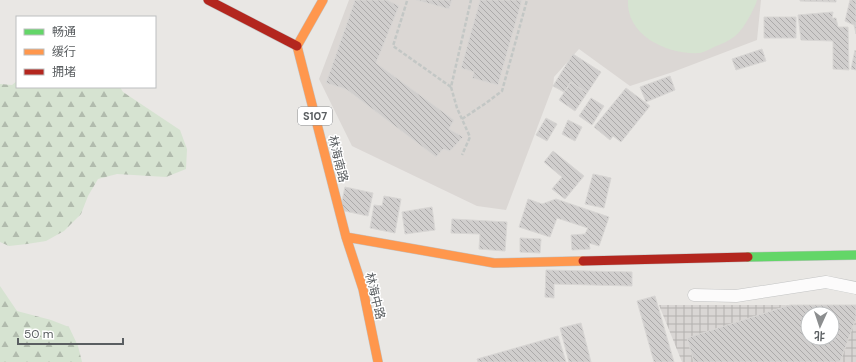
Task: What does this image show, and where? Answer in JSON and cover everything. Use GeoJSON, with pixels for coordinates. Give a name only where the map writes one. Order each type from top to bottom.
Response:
{"type":"FeatureCollection","features":[{"type":"Feature","properties":{"kind":"street"},"geometry":{"type":"LineString","coordinates":[[208,0],[297,46],[323,0]]}},
{"type":"Feature","properties":{"kind":"street","name":"林海南路"},"geometry":{"type":"LineString","coordinates":[[297,46],[346,237]]}},
{"type":"Feature","properties":{"kind":"street"},"geometry":{"type":"LineString","coordinates":[[346,237],[494,263],[856,255]]}},
{"type":"Feature","properties":{"kind":"street","name":"林海中路"},"geometry":{"type":"LineString","coordinates":[[346,237],[363,289],[378,362]]}},
{"type":"Feature","properties":{"kind":"street"},"geometry":{"type":"LineString","coordinates":[[694,295],[736,296],[826,282],[856,288]]}},
{"type":"Feature","properties":{"kind":"path"},"geometry":{"type":"LineString","coordinates":[[450,87],[472,0]]}},
{"type":"Feature","properties":{"kind":"path"},"geometry":{"type":"LineString","coordinates":[[462,119],[502,91],[527,0]]}},
{"type":"Feature","properties":{"kind":"path"},"geometry":{"type":"LineString","coordinates":[[406,1],[393,46],[450,87],[470,137],[462,155]]}},
{"type":"Feature","properties":{"kind":"shaded area"},"geometry":{"type":"Polygon","coordinates":[[[349,0],[761,0],[757,40],[673,72],[630,86],[579,49],[554,77],[553,86],[506,210],[477,206],[352,146],[319,79],[349,0]]]}},
{"type":"Feature","properties":{"kind":"shaded area"},"geometry":{"type":"Polygon","coordinates":[[[659,305],[856,305],[856,362],[682,362],[659,305]]]}},
{"type":"Feature","properties":{"kind":"green space"},"geometry":{"type":"Polygon","coordinates":[[[628,0],[757,0],[747,21],[736,35],[727,41],[700,53],[688,53],[663,47],[651,41],[641,33],[634,24],[629,13],[628,0]]]}},
{"type":"Feature","properties":{"kind":"green space"},"geometry":{"type":"Polygon","coordinates":[[[16,82],[16,88],[121,88],[123,92],[180,130],[187,149],[186,169],[166,177],[117,174],[98,179],[88,196],[81,214],[64,231],[46,241],[9,246],[0,242],[0,84],[12,85],[16,82]]]}},
{"type":"Feature","properties":{"kind":"green space"},"geometry":{"type":"Polygon","coordinates":[[[0,286],[17,311],[51,320],[69,327],[78,346],[82,362],[0,362],[0,286]]]}},
{"type":"Feature","properties":{"kind":"building"},"geometry":{"type":"Polygon","coordinates":[[[355,0],[389,0],[399,6],[376,63],[454,120],[449,129],[463,137],[450,151],[443,149],[436,157],[346,89],[326,83],[355,0]]]}},
{"type":"Feature","properties":{"kind":"building"},"geometry":{"type":"Polygon","coordinates":[[[416,0],[452,0],[449,9],[416,0]]]}},
{"type":"Feature","properties":{"kind":"building"},"geometry":{"type":"Polygon","coordinates":[[[480,0],[522,0],[498,85],[472,78],[474,72],[461,68],[480,0]]]}},
{"type":"Feature","properties":{"kind":"building"},"geometry":{"type":"Polygon","coordinates":[[[836,0],[836,2],[800,1],[836,0]]]}},
{"type":"Feature","properties":{"kind":"building"},"geometry":{"type":"Polygon","coordinates":[[[850,0],[856,0],[856,34],[854,25],[845,21],[850,0]]]}},
{"type":"Feature","properties":{"kind":"building"},"geometry":{"type":"Polygon","coordinates":[[[833,12],[832,18],[836,18],[838,27],[848,27],[849,70],[833,69],[833,41],[801,40],[798,15],[833,12]]]}},
{"type":"Feature","properties":{"kind":"building"},"geometry":{"type":"Polygon","coordinates":[[[764,17],[796,17],[796,38],[764,38],[764,17]]]}},
{"type":"Feature","properties":{"kind":"building"},"geometry":{"type":"Polygon","coordinates":[[[762,49],[766,61],[736,70],[732,59],[762,49]]]}},
{"type":"Feature","properties":{"kind":"building"},"geometry":{"type":"Polygon","coordinates":[[[855,50],[856,51],[856,70],[851,69],[855,50]]]}},
{"type":"Feature","properties":{"kind":"building"},"geometry":{"type":"Polygon","coordinates":[[[573,54],[601,72],[587,93],[571,82],[564,92],[553,86],[573,54]]]}},
{"type":"Feature","properties":{"kind":"building"},"geometry":{"type":"Polygon","coordinates":[[[670,76],[675,90],[646,102],[640,87],[670,76]]]}},
{"type":"Feature","properties":{"kind":"building"},"geometry":{"type":"Polygon","coordinates":[[[571,82],[587,93],[575,111],[559,100],[571,82]]]}},
{"type":"Feature","properties":{"kind":"building"},"geometry":{"type":"Polygon","coordinates":[[[626,88],[650,106],[621,142],[613,136],[610,140],[594,127],[626,88]]]}},
{"type":"Feature","properties":{"kind":"building"},"geometry":{"type":"Polygon","coordinates":[[[591,98],[604,106],[592,125],[579,116],[591,98]]]}},
{"type":"Feature","properties":{"kind":"building"},"geometry":{"type":"Polygon","coordinates":[[[546,118],[557,124],[547,141],[536,135],[546,118]]]}},
{"type":"Feature","properties":{"kind":"building"},"geometry":{"type":"Polygon","coordinates":[[[568,120],[582,127],[575,141],[562,134],[568,120]]]}},
{"type":"Feature","properties":{"kind":"building"},"geometry":{"type":"Polygon","coordinates":[[[553,151],[584,176],[565,199],[552,189],[562,177],[544,162],[553,151]]]}},
{"type":"Feature","properties":{"kind":"building"},"geometry":{"type":"Polygon","coordinates":[[[593,174],[611,178],[604,208],[585,204],[593,174]]]}},
{"type":"Feature","properties":{"kind":"building"},"geometry":{"type":"Polygon","coordinates":[[[345,187],[373,193],[368,216],[340,210],[345,187]]]}},
{"type":"Feature","properties":{"kind":"building"},"geometry":{"type":"Polygon","coordinates":[[[384,196],[401,199],[395,233],[370,228],[374,205],[382,206],[384,196]]]}},
{"type":"Feature","properties":{"kind":"building"},"geometry":{"type":"Polygon","coordinates":[[[528,199],[542,204],[556,199],[609,217],[599,246],[589,243],[590,249],[572,250],[571,235],[585,234],[588,228],[557,218],[550,237],[519,227],[528,199]]]}},
{"type":"Feature","properties":{"kind":"building"},"geometry":{"type":"Polygon","coordinates":[[[432,207],[435,230],[405,234],[402,212],[432,207]]]}},
{"type":"Feature","properties":{"kind":"building"},"geometry":{"type":"Polygon","coordinates":[[[452,219],[507,222],[505,251],[479,249],[480,234],[451,233],[452,219]]]}},
{"type":"Feature","properties":{"kind":"building"},"geometry":{"type":"Polygon","coordinates":[[[520,238],[541,239],[540,253],[520,252],[520,238]]]}},
{"type":"Feature","properties":{"kind":"building"},"geometry":{"type":"Polygon","coordinates":[[[546,270],[632,272],[632,286],[554,284],[554,298],[545,297],[546,270]]]}},
{"type":"Feature","properties":{"kind":"building"},"geometry":{"type":"Polygon","coordinates":[[[655,296],[674,362],[654,362],[637,301],[655,296]]]}},
{"type":"Feature","properties":{"kind":"building"},"geometry":{"type":"Polygon","coordinates":[[[790,305],[856,305],[856,318],[840,362],[694,362],[687,338],[790,305]]]}},
{"type":"Feature","properties":{"kind":"building"},"geometry":{"type":"Polygon","coordinates":[[[581,323],[591,362],[569,362],[560,328],[581,323]]]}},
{"type":"Feature","properties":{"kind":"building"},"geometry":{"type":"Polygon","coordinates":[[[558,336],[566,362],[478,362],[477,359],[558,336]]]}},
{"type":"Feature","properties":{"kind":"traffic: fast"},"geometry":{"type":"LineString","coordinates":[[748,257],[856,255]]}},
{"type":"Feature","properties":{"kind":"traffic: slow"},"geometry":{"type":"LineString","coordinates":[[323,0],[297,46],[346,237],[363,289],[378,362]]}},
{"type":"Feature","properties":{"kind":"traffic: slow"},"geometry":{"type":"LineString","coordinates":[[346,237],[494,263],[583,261]]}},
{"type":"Feature","properties":{"kind":"traffic: jam"},"geometry":{"type":"LineString","coordinates":[[208,0],[297,46]]}},
{"type":"Feature","properties":{"kind":"traffic: jam"},"geometry":{"type":"LineString","coordinates":[[583,261],[748,257]]}}]}
